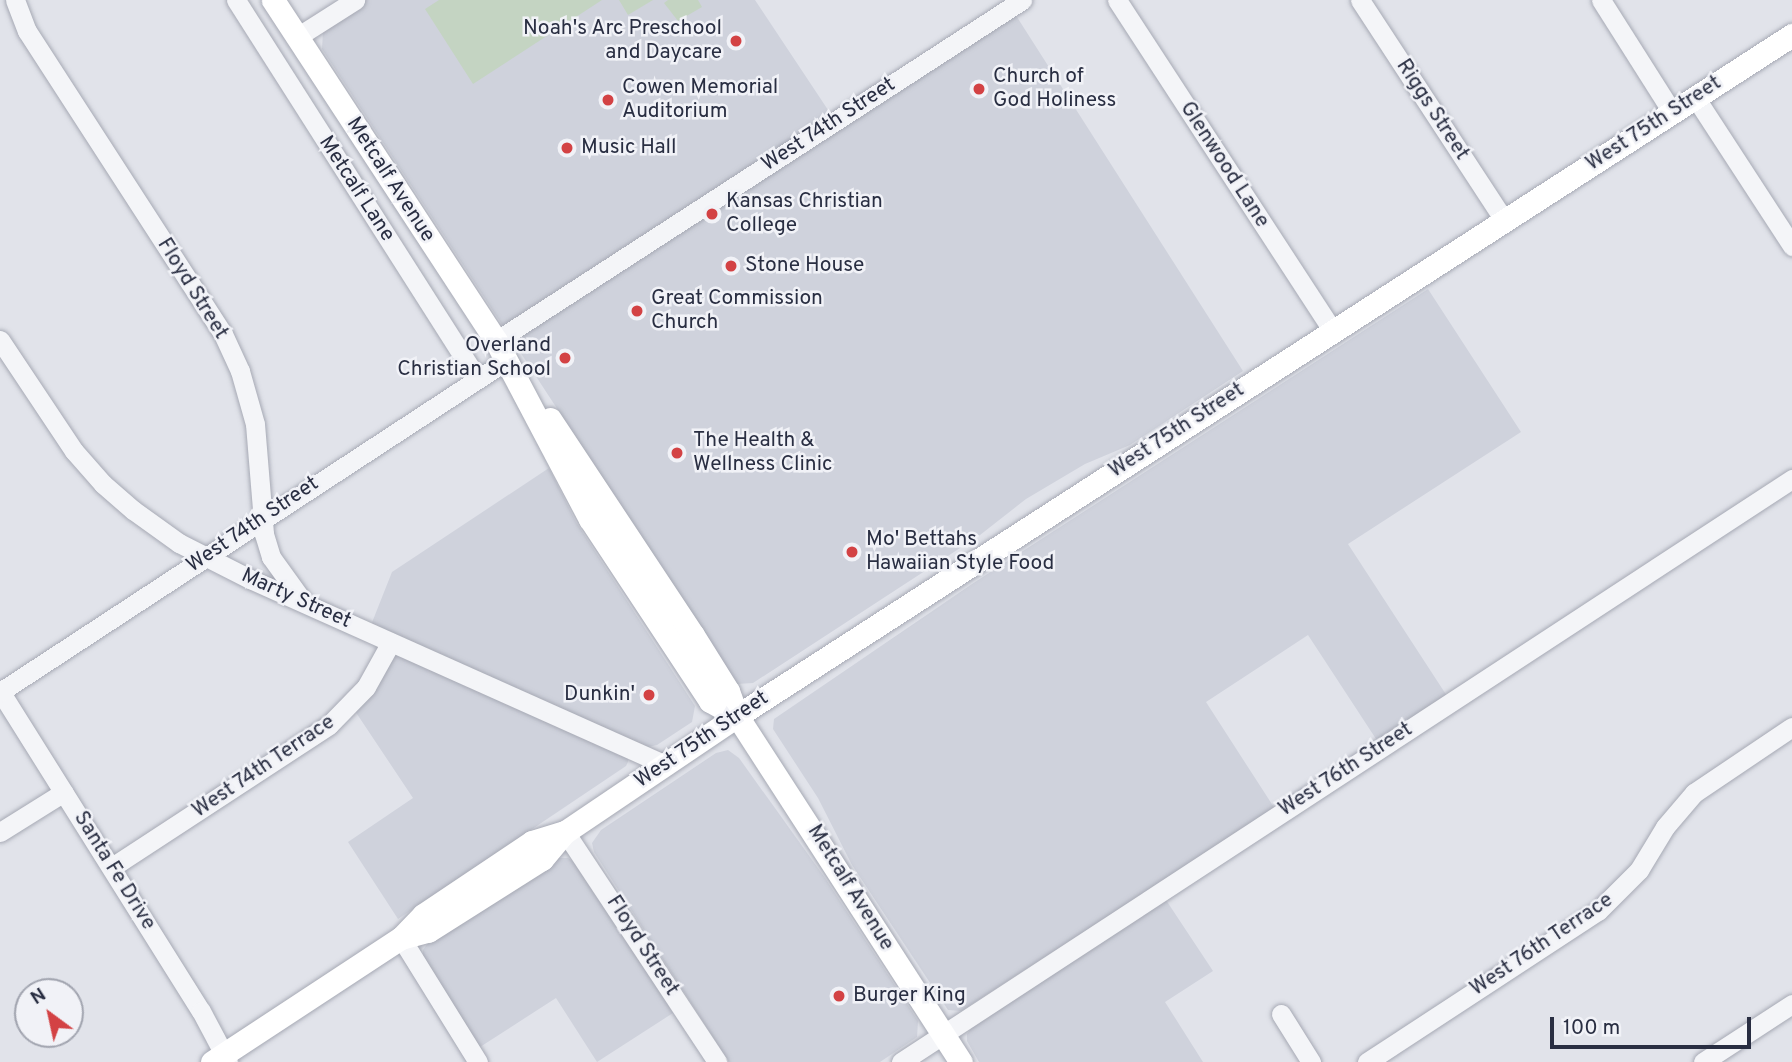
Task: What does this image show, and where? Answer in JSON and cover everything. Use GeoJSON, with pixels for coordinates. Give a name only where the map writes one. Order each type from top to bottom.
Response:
{"type":"FeatureCollection","features":[{"type":"Feature","properties":{"kind":"main road","name":"Metcalf Avenue"},"geometry":{"type":"LineString","coordinates":[[273,0],[501,351],[575,453],[646,562],[729,691],[737,716],[961,1062]]}},
{"type":"Feature","properties":{"kind":"main road","name":"West 75th Street"},"geometry":{"type":"LineString","coordinates":[[226,1060],[401,938],[428,931],[542,859],[565,832],[737,716],[1792,35]]}},
{"type":"Feature","properties":{"kind":"street","name":"Floyd Street"},"geometry":{"type":"LineString","coordinates":[[15,0],[27,31],[223,334],[240,371],[256,424],[263,518],[271,557],[303,602]]}},
{"type":"Feature","properties":{"kind":"street","name":"Metcalf Lane"},"geometry":{"type":"LineString","coordinates":[[236,0],[477,379]]}},
{"type":"Feature","properties":{"kind":"street"},"geometry":{"type":"LineString","coordinates":[[297,37],[355,0]]}},
{"type":"Feature","properties":{"kind":"street","name":"West 74th Street"},"geometry":{"type":"LineString","coordinates":[[0,691],[477,379],[501,351],[1022,0]]}},
{"type":"Feature","properties":{"kind":"street","name":"Glenwood Lane"},"geometry":{"type":"LineString","coordinates":[[1117,0],[1332,330]]}},
{"type":"Feature","properties":{"kind":"street","name":"Riggs Street"},"geometry":{"type":"LineString","coordinates":[[1360,0],[1504,220]]}},
{"type":"Feature","properties":{"kind":"street"},"geometry":{"type":"LineString","coordinates":[[1601,0],[1672,111]]}},
{"type":"Feature","properties":{"kind":"street"},"geometry":{"type":"LineString","coordinates":[[1695,97],[1792,246]]}},
{"type":"Feature","properties":{"kind":"street","name":"Marty Street"},"geometry":{"type":"LineString","coordinates":[[0,340],[74,451],[103,484],[133,510],[205,557],[664,764]]}},
{"type":"Feature","properties":{"kind":"street","name":"West 76th Street"},"geometry":{"type":"LineString","coordinates":[[901,1062],[1792,479]]}},
{"type":"Feature","properties":{"kind":"street","name":"West 74th Terrace"},"geometry":{"type":"LineString","coordinates":[[112,867],[329,725],[366,687],[391,642]]}},
{"type":"Feature","properties":{"kind":"street","name":"Santa Fe Drive"},"geometry":{"type":"LineString","coordinates":[[0,691],[112,867],[226,1060]]}},
{"type":"Feature","properties":{"kind":"street","name":"West 76th Terrace"},"geometry":{"type":"LineString","coordinates":[[1367,1062],[1598,911],[1639,870],[1669,821],[1693,793],[1792,726]]}},
{"type":"Feature","properties":{"kind":"street"},"geometry":{"type":"LineString","coordinates":[[0,832],[64,792]]}},
{"type":"Feature","properties":{"kind":"street","name":"Floyd Street"},"geometry":{"type":"LineString","coordinates":[[565,832],[717,1062]]}},
{"type":"Feature","properties":{"kind":"street"},"geometry":{"type":"LineString","coordinates":[[401,938],[478,1062]]}},
{"type":"Feature","properties":{"kind":"street"},"geometry":{"type":"LineString","coordinates":[[1703,1062],[1792,1004]]}},
{"type":"Feature","properties":{"kind":"street"},"geometry":{"type":"LineString","coordinates":[[1281,1014],[1311,1062]]}},
{"type":"Feature","properties":{"kind":"shaded area"},"geometry":{"type":"Polygon","coordinates":[[[366,0],[755,0],[840,128],[1015,14],[1243,371],[1130,445],[1085,464],[1026,499],[980,535],[753,683],[737,684],[322,49],[323,32],[366,0]]]}},
{"type":"Feature","properties":{"kind":"shaded area"},"geometry":{"type":"Polygon","coordinates":[[[1428,289],[1521,432],[1348,544],[1447,696],[1378,742],[1308,635],[1206,702],[1275,809],[961,1011],[948,1010],[852,865],[818,798],[773,729],[774,719],[972,584],[1428,289]]]}},
{"type":"Feature","properties":{"kind":"shaded area"},"geometry":{"type":"Polygon","coordinates":[[[549,468],[576,522],[695,706],[692,722],[657,745],[648,747],[371,625],[392,572],[549,468]]]}},
{"type":"Feature","properties":{"kind":"shaded area"},"geometry":{"type":"Polygon","coordinates":[[[395,653],[628,758],[626,766],[398,919],[348,842],[413,798],[355,711],[395,653]]]}},
{"type":"Feature","properties":{"kind":"shaded area"},"geometry":{"type":"Polygon","coordinates":[[[728,750],[739,758],[825,878],[918,1021],[917,1037],[880,1062],[729,1062],[594,852],[592,843],[601,830],[716,753],[728,750]]]}},
{"type":"Feature","properties":{"kind":"shaded area"},"geometry":{"type":"Polygon","coordinates":[[[558,858],[568,858],[577,864],[673,1013],[597,1062],[556,998],[480,1047],[423,957],[423,950],[430,940],[558,858]]]}},
{"type":"Feature","properties":{"kind":"shaded area"},"geometry":{"type":"Polygon","coordinates":[[[1166,900],[1213,971],[1165,1002],[1203,1062],[979,1062],[967,1041],[967,1034],[973,1026],[1166,900]]]}},
{"type":"Feature","properties":{"kind":"green space"},"geometry":{"type":"Polygon","coordinates":[[[439,0],[602,0],[473,84],[425,9],[439,0]]]}},
{"type":"Feature","properties":{"kind":"green space"},"geometry":{"type":"Polygon","coordinates":[[[619,0],[653,0],[628,15],[619,0]]]}},
{"type":"Feature","properties":{"kind":"green space"},"geometry":{"type":"Polygon","coordinates":[[[668,0],[698,0],[702,7],[678,21],[664,3],[668,0]]]}},
{"type":"Feature","properties":{"kind":"place","name":"Noah's Arc Preschool and Daycare"},"geometry":{"type":"Point","coordinates":[736,41]}},
{"type":"Feature","properties":{"kind":"place","name":"Church of God Holiness"},"geometry":{"type":"Point","coordinates":[979,89]}},
{"type":"Feature","properties":{"kind":"place","name":"Cowen Memorial Auditorium"},"geometry":{"type":"Point","coordinates":[608,100]}},
{"type":"Feature","properties":{"kind":"place","name":"Music Hall"},"geometry":{"type":"Point","coordinates":[567,148]}},
{"type":"Feature","properties":{"kind":"place","name":"Kansas Christian College"},"geometry":{"type":"Point","coordinates":[712,214]}},
{"type":"Feature","properties":{"kind":"place","name":"Stone House"},"geometry":{"type":"Point","coordinates":[731,266]}},
{"type":"Feature","properties":{"kind":"place","name":"Great Commission Church"},"geometry":{"type":"Point","coordinates":[637,311]}},
{"type":"Feature","properties":{"kind":"place","name":"Overland Christian School"},"geometry":{"type":"Point","coordinates":[565,358]}},
{"type":"Feature","properties":{"kind":"place","name":"The Health & Wellness Clinic"},"geometry":{"type":"Point","coordinates":[677,453]}},
{"type":"Feature","properties":{"kind":"place","name":"Mo' Bettahs Hawaiian Style Food"},"geometry":{"type":"Point","coordinates":[852,552]}},
{"type":"Feature","properties":{"kind":"place","name":"Dunkin'"},"geometry":{"type":"Point","coordinates":[649,695]}},
{"type":"Feature","properties":{"kind":"place","name":"Burger King"},"geometry":{"type":"Point","coordinates":[839,996]}}]}
